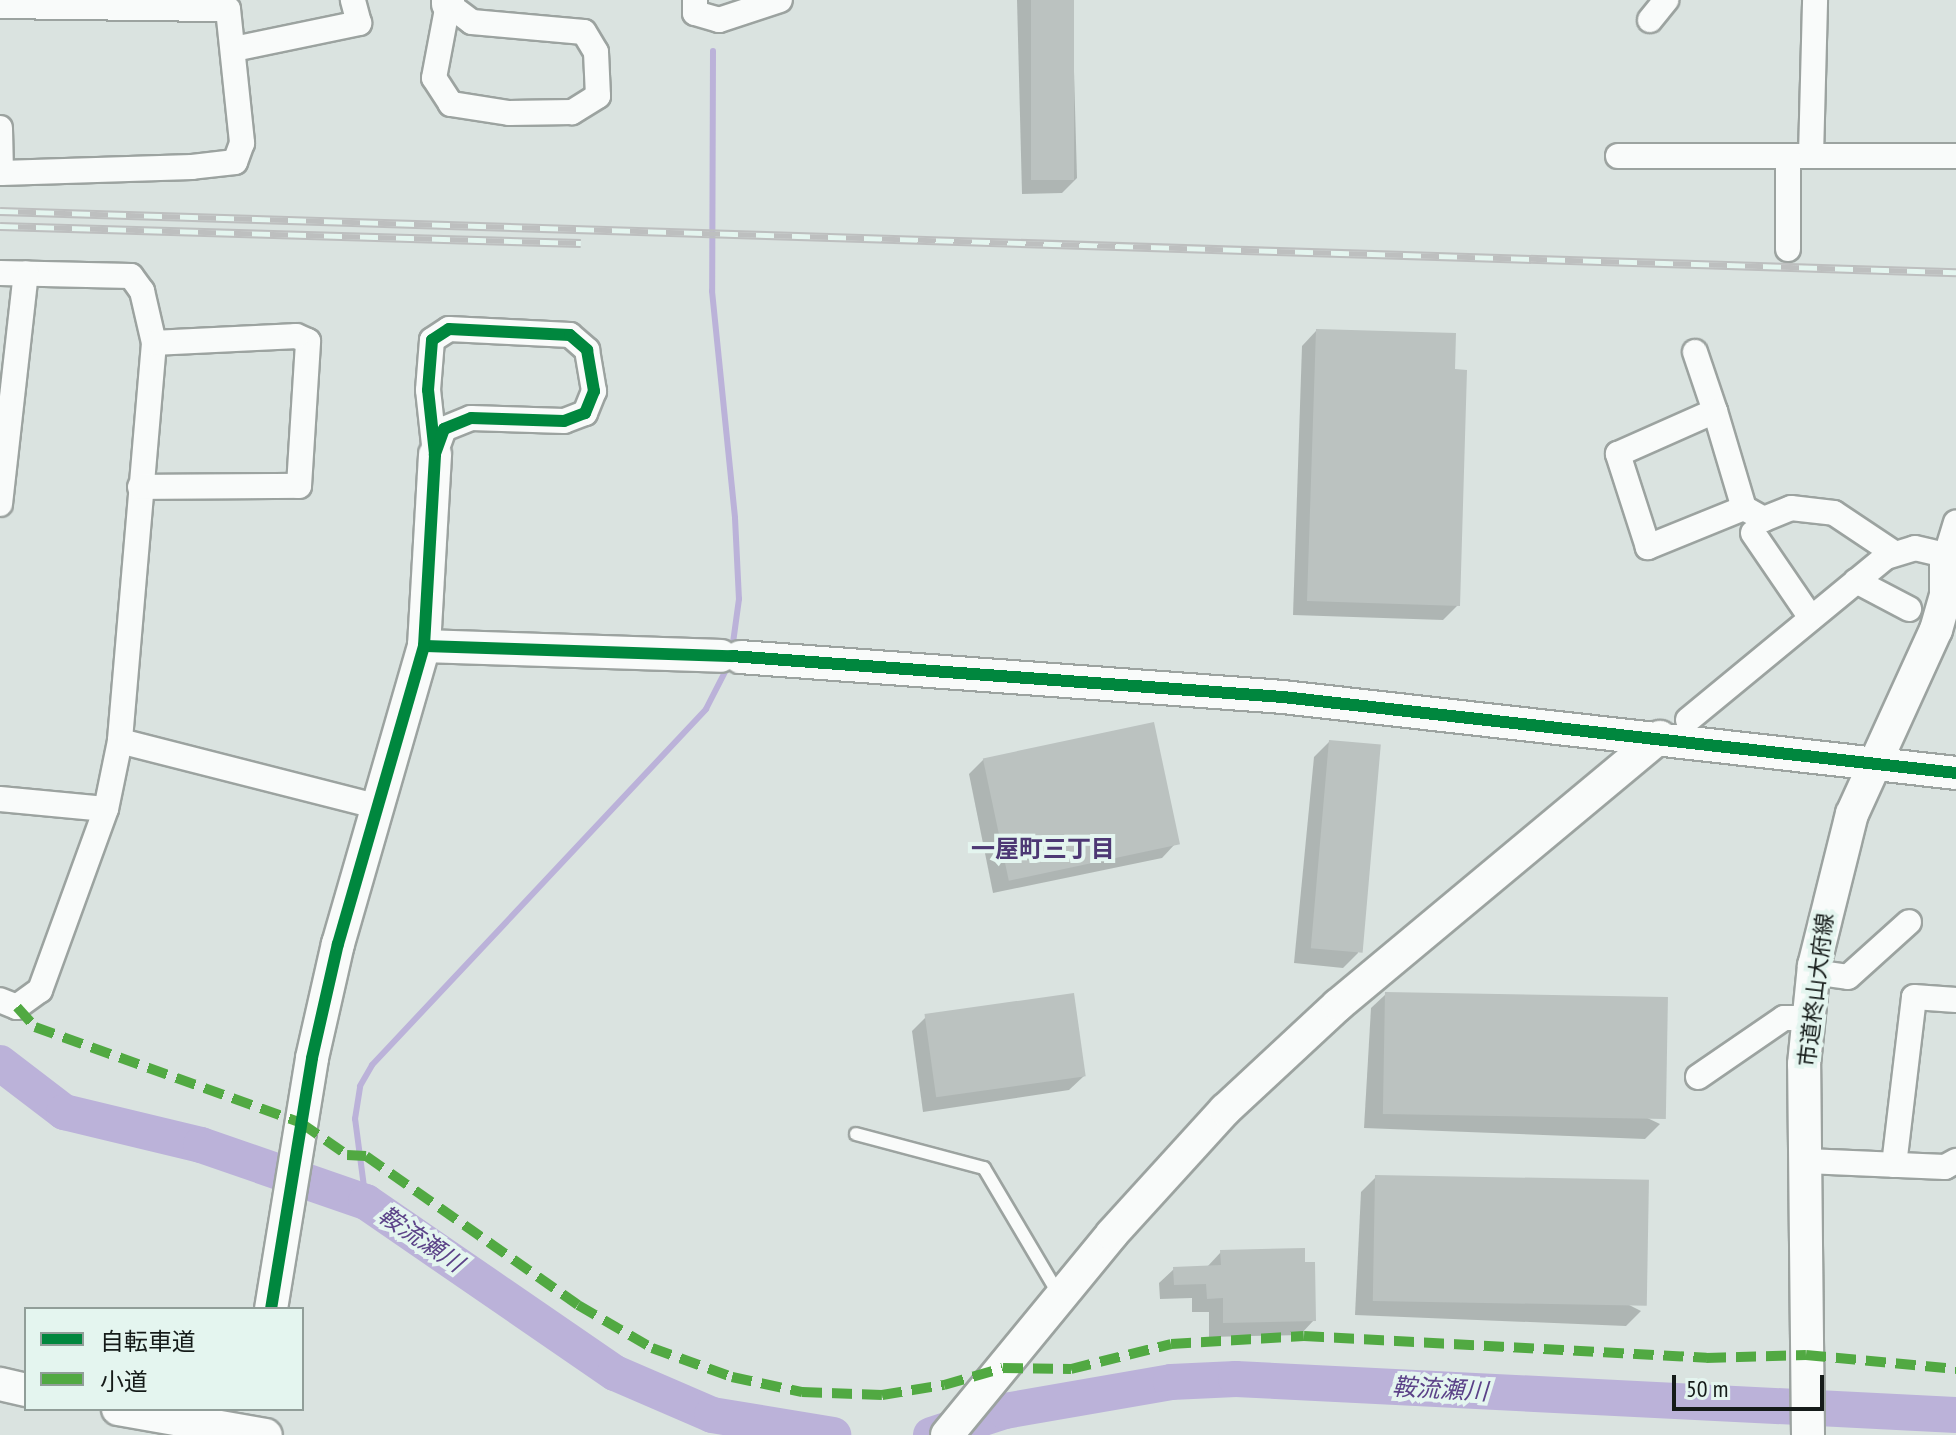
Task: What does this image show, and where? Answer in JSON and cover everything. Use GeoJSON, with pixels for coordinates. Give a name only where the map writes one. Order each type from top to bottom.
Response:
{"type":"FeatureCollection","features":[{"type":"Feature","properties":{"kind":"street"},"geometry":{"type":"LineString","coordinates":[[234,49],[359,23],[353,0]]}},
{"type":"Feature","properties":{"kind":"street"},"geometry":{"type":"LineString","coordinates":[[695,0],[695,13],[719,20],[780,0]]}},
{"type":"Feature","properties":{"kind":"street"},"geometry":{"type":"LineString","coordinates":[[1650,20],[1666,0]]}},
{"type":"Feature","properties":{"kind":"street"},"geometry":{"type":"LineString","coordinates":[[1788,249],[1815,0]]}},
{"type":"Feature","properties":{"kind":"street"},"geometry":{"type":"LineString","coordinates":[[448,2],[472,22],[584,32],[596,52],[598,96],[572,112],[509,113],[451,104],[434,78],[448,2]]}},
{"type":"Feature","properties":{"kind":"street"},"geometry":{"type":"LineString","coordinates":[[0,6],[116,4],[228,9],[242,143],[235,162],[1,173],[0,128]]}},
{"type":"Feature","properties":{"kind":"street"},"geometry":{"type":"LineString","coordinates":[[1618,156],[1956,156]]}},
{"type":"Feature","properties":{"kind":"street"},"geometry":{"type":"LineString","coordinates":[[0,273],[131,276],[142,291],[154,343],[120,741],[106,809],[40,990],[17,1007],[0,1000]]}},
{"type":"Feature","properties":{"kind":"street"},"geometry":{"type":"LineString","coordinates":[[0,504],[26,273]]}},
{"type":"Feature","properties":{"kind":"street"},"geometry":{"type":"LineString","coordinates":[[271,1307],[300,1131],[338,944],[424,646],[435,454],[428,390],[432,340],[449,329],[570,335],[587,350],[594,391],[585,413],[564,421],[471,418],[444,429],[435,454]]}},
{"type":"Feature","properties":{"kind":"street"},"geometry":{"type":"LineString","coordinates":[[140,487],[299,486],[308,341],[296,336],[154,343]]}},
{"type":"Feature","properties":{"kind":"street"},"geometry":{"type":"LineString","coordinates":[[1695,352],[1744,508],[1764,519],[1791,508],[1834,513],[1894,553]]}},
{"type":"Feature","properties":{"kind":"street"},"geometry":{"type":"LineString","coordinates":[[1715,411],[1618,454],[1648,547],[1744,508]]}},
{"type":"Feature","properties":{"kind":"street","name":"市道柊山大府線"},"geometry":{"type":"LineString","coordinates":[[1808,1435],[1806,1161],[1813,972],[1828,896],[1870,764],[1936,630],[1946,594],[1946,555],[1956,523]]}},
{"type":"Feature","properties":{"kind":"street"},"geometry":{"type":"LineString","coordinates":[[1753,533],[1811,618]]}},
{"type":"Feature","properties":{"kind":"street"},"geometry":{"type":"LineString","coordinates":[[1688,720],[1894,553],[1915,548],[1946,555]]}},
{"type":"Feature","properties":{"kind":"street"},"geometry":{"type":"LineString","coordinates":[[1856,581],[1909,609]]}},
{"type":"Feature","properties":{"kind":"street"},"geometry":{"type":"LineString","coordinates":[[424,646],[730,656],[1283,697],[1660,737],[1956,773]]}},
{"type":"Feature","properties":{"kind":"street"},"geometry":{"type":"LineString","coordinates":[[947,1435],[1122,1222],[1270,1068],[1419,935],[1660,737]]}},
{"type":"Feature","properties":{"kind":"street"},"geometry":{"type":"LineString","coordinates":[[120,741],[378,807]]}},
{"type":"Feature","properties":{"kind":"street"},"geometry":{"type":"LineString","coordinates":[[0,799],[106,809]]}},
{"type":"Feature","properties":{"kind":"street"},"geometry":{"type":"LineString","coordinates":[[1813,972],[1848,977],[1909,922]]}},
{"type":"Feature","properties":{"kind":"street"},"geometry":{"type":"LineString","coordinates":[[1894,1165],[1914,997],[1956,1000]]}},
{"type":"Feature","properties":{"kind":"street"},"geometry":{"type":"LineString","coordinates":[[1698,1077],[1784,1018],[1809,1018]]}},
{"type":"Feature","properties":{"kind":"street"},"geometry":{"type":"LineString","coordinates":[[1806,1161],[1945,1167],[1956,1161]]}},
{"type":"Feature","properties":{"kind":"street"},"geometry":{"type":"LineString","coordinates":[[0,1384],[24,1390]]}},
{"type":"Feature","properties":{"kind":"street"},"geometry":{"type":"LineString","coordinates":[[131,1419],[257,1426]]}},
{"type":"Feature","properties":{"kind":"lane"},"geometry":{"type":"LineString","coordinates":[[856,1134],[984,1168],[1061,1297]]}},
{"type":"Feature","properties":{"kind":"building"},"geometry":{"type":"Polygon","coordinates":[[[1031,0],[1074,0],[1074,180],[1031,180],[1031,0]]]}},
{"type":"Feature","properties":{"kind":"building"},"geometry":{"type":"Polygon","coordinates":[[[1316,329],[1456,333],[1455,369],[1467,370],[1460,606],[1307,601],[1316,329]]]}},
{"type":"Feature","properties":{"kind":"building"},"geometry":{"type":"Polygon","coordinates":[[[1154,722],[1180,844],[1009,881],[983,758],[1154,722]]]}},
{"type":"Feature","properties":{"kind":"building"},"geometry":{"type":"Polygon","coordinates":[[[1329,740],[1381,745],[1363,953],[1311,948],[1329,740]]]}},
{"type":"Feature","properties":{"kind":"building"},"geometry":{"type":"Polygon","coordinates":[[[1385,992],[1668,997],[1666,1119],[1383,1114],[1385,992]]]}},
{"type":"Feature","properties":{"kind":"building"},"geometry":{"type":"Polygon","coordinates":[[[1074,993],[1086,1076],[936,1097],[924,1014],[1074,993]]]}},
{"type":"Feature","properties":{"kind":"building"},"geometry":{"type":"Polygon","coordinates":[[[1375,1175],[1649,1180],[1647,1306],[1373,1301],[1375,1175]]]}},
{"type":"Feature","properties":{"kind":"building"},"geometry":{"type":"Polygon","coordinates":[[[1305,1248],[1305,1262],[1315,1262],[1316,1321],[1223,1323],[1223,1298],[1207,1299],[1206,1284],[1174,1285],[1173,1267],[1221,1265],[1220,1250],[1305,1248]]]}},
{"type":"Feature","properties":{"kind":"waterway"},"geometry":{"type":"LineString","coordinates":[[713,51],[712,291],[735,518],[739,599],[732,650]]}},
{"type":"Feature","properties":{"kind":"waterway"},"geometry":{"type":"LineString","coordinates":[[366,1202],[355,1119],[360,1086],[372,1065],[706,709],[729,664]]}},
{"type":"Feature","properties":{"kind":"waterway","name":"鞍流瀬川"},"geometry":{"type":"LineString","coordinates":[[0,1063],[64,1112],[201,1145],[366,1202],[615,1373],[712,1415],[833,1435]]}},
{"type":"Feature","properties":{"kind":"waterway","name":"鞍流瀬川"},"geometry":{"type":"LineString","coordinates":[[931,1435],[1005,1411],[1171,1382],[1236,1379],[1956,1415]]}},
{"type":"Feature","properties":{"kind":"railway"},"geometry":{"type":"LineString","coordinates":[[0,211],[1956,272]]}},
{"type":"Feature","properties":{"kind":"railway"},"geometry":{"type":"LineString","coordinates":[[0,226],[581,243]]}},
{"type":"Feature","properties":{"kind":"marked path"},"geometry":{"type":"LineString","coordinates":[[17,1007],[35,1027],[301,1123],[347,1155],[366,1156],[578,1305],[652,1348],[732,1377],[802,1392],[882,1395],[944,1385],[1003,1368],[1071,1369],[1171,1344],[1304,1336],[1706,1358],[1806,1355],[1956,1369]]}},
{"type":"Feature","properties":{"kind":"cycle path"},"geometry":{"type":"LineString","coordinates":[[449,329],[570,335],[587,350],[594,391],[585,413],[564,421],[471,418],[444,429],[435,454],[428,390],[432,340],[449,329]]}},
{"type":"Feature","properties":{"kind":"cycle path"},"geometry":{"type":"LineString","coordinates":[[271,1307],[312,1058],[338,944],[424,646],[435,454]]}},
{"type":"Feature","properties":{"kind":"cycle path"},"geometry":{"type":"LineString","coordinates":[[424,646],[731,656],[1283,697],[1956,773]]}},
{"type":"Feature","properties":{"kind":"district","name":"一屋町三丁目"},"geometry":{"type":"Point","coordinates":[1043,849]}}]}
